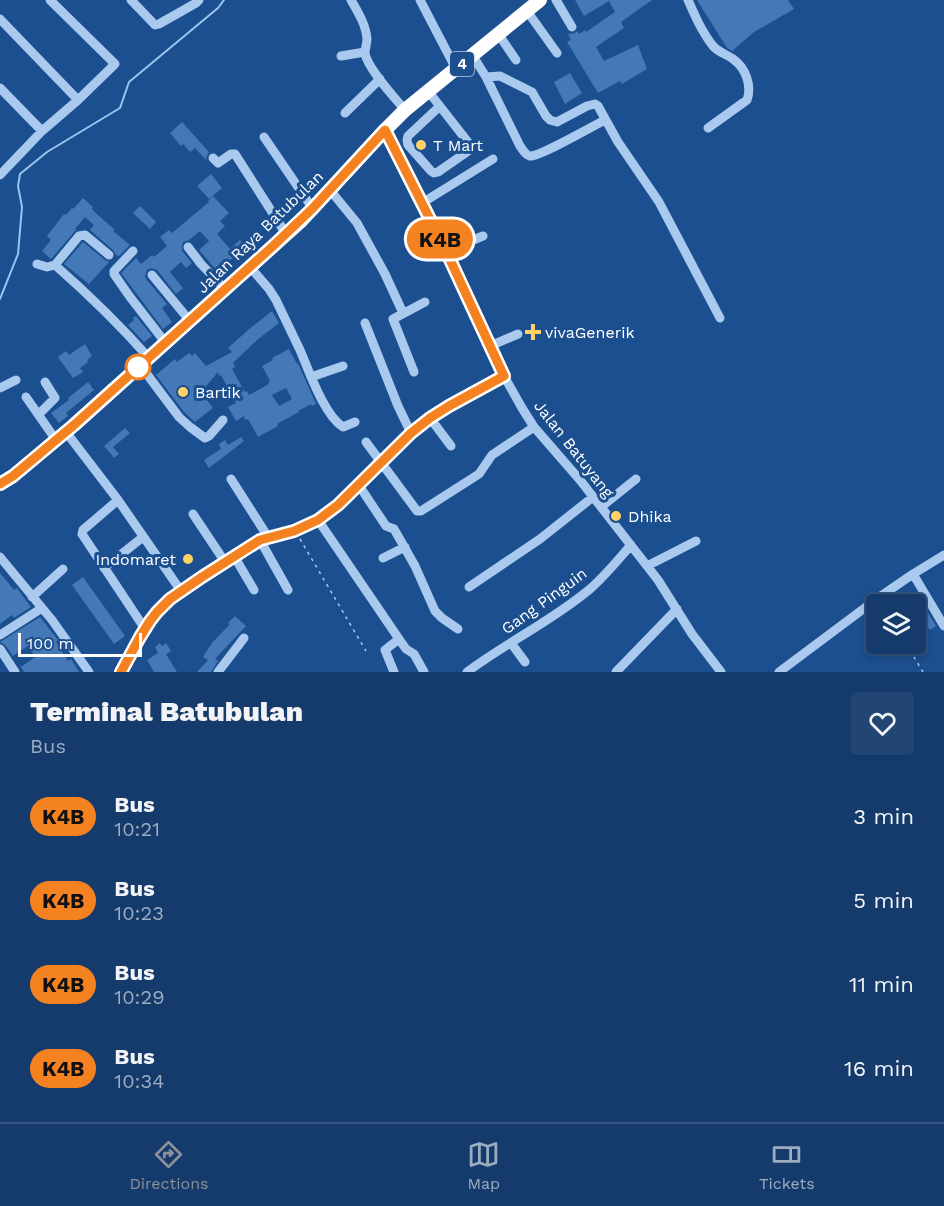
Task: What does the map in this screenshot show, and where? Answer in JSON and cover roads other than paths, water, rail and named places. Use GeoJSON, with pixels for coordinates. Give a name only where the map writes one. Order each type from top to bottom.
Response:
{"type":"FeatureCollection","features":[{"type":"Feature","properties":{"kind":"highway","name":"Jalan Raya Batubulan"},"geometry":{"type":"LineString","coordinates":[[1,484],[61,436],[286,234],[405,111],[539,0]]}},
{"type":"Feature","properties":{"kind":"street"},"geometry":{"type":"LineString","coordinates":[[0,175],[42,131],[115,64],[50,0]]}},
{"type":"Feature","properties":{"kind":"street"},"geometry":{"type":"LineString","coordinates":[[131,0],[155,25],[196,1]]}},
{"type":"Feature","properties":{"kind":"street"},"geometry":{"type":"LineString","coordinates":[[351,0],[363,22],[368,42],[365,52],[369,62],[405,111]]}},
{"type":"Feature","properties":{"kind":"street"},"geometry":{"type":"LineString","coordinates":[[420,0],[456,69]]}},
{"type":"Feature","properties":{"kind":"street"},"geometry":{"type":"LineString","coordinates":[[556,0],[572,27]]}},
{"type":"Feature","properties":{"kind":"street"},"geometry":{"type":"LineString","coordinates":[[688,0],[714,47],[737,62],[748,77],[747,100],[708,128]]}},
{"type":"Feature","properties":{"kind":"street"},"geometry":{"type":"LineString","coordinates":[[527,11],[557,53]]}},
{"type":"Feature","properties":{"kind":"street"},"geometry":{"type":"LineString","coordinates":[[0,19],[78,100]]}},
{"type":"Feature","properties":{"kind":"street"},"geometry":{"type":"LineString","coordinates":[[498,35],[516,60]]}},
{"type":"Feature","properties":{"kind":"street"},"geometry":{"type":"LineString","coordinates":[[340,56],[365,52]]}},
{"type":"Feature","properties":{"kind":"street"},"geometry":{"type":"LineString","coordinates":[[473,56],[526,155],[532,156],[551,149],[605,120]]}},
{"type":"Feature","properties":{"kind":"street"},"geometry":{"type":"LineString","coordinates":[[486,77],[500,76],[532,92],[546,116],[557,122],[587,106],[595,104],[598,106],[618,142],[659,202],[720,318]]}},
{"type":"Feature","properties":{"kind":"street"},"geometry":{"type":"LineString","coordinates":[[345,113],[380,79]]}},
{"type":"Feature","properties":{"kind":"street"},"geometry":{"type":"LineString","coordinates":[[0,88],[42,131]]}},
{"type":"Feature","properties":{"kind":"street"},"geometry":{"type":"LineString","coordinates":[[428,91],[470,143],[471,146],[471,149],[434,173],[406,140],[440,106]]}},
{"type":"Feature","properties":{"kind":"street","name":"Jalan Batuyang"},"geometry":{"type":"LineString","coordinates":[[385,130],[446,251],[504,376],[534,427],[573,470],[602,507],[666,591],[692,634],[721,672]]}},
{"type":"Feature","properties":{"kind":"street"},"geometry":{"type":"LineString","coordinates":[[264,137],[312,209]]}},
{"type":"Feature","properties":{"kind":"street"},"geometry":{"type":"LineString","coordinates":[[213,158],[218,163],[231,154],[235,154],[286,234]]}},
{"type":"Feature","properties":{"kind":"street"},"geometry":{"type":"LineString","coordinates":[[422,203],[493,159]]}},
{"type":"Feature","properties":{"kind":"street"},"geometry":{"type":"LineString","coordinates":[[330,190],[357,223],[403,313]]}},
{"type":"Feature","properties":{"kind":"street"},"geometry":{"type":"LineString","coordinates":[[37,264],[47,267],[55,265],[82,235],[109,255]]}},
{"type":"Feature","properties":{"kind":"street"},"geometry":{"type":"LineString","coordinates":[[446,251],[483,236]]}},
{"type":"Feature","properties":{"kind":"street"},"geometry":{"type":"LineString","coordinates":[[188,248],[225,289]]}},
{"type":"Feature","properties":{"kind":"street"},"geometry":{"type":"LineString","coordinates":[[133,250],[114,271],[114,274],[165,342]]}},
{"type":"Feature","properties":{"kind":"street"},"geometry":{"type":"LineString","coordinates":[[55,265],[124,329],[179,417],[205,438],[223,420]]}},
{"type":"Feature","properties":{"kind":"street"},"geometry":{"type":"LineString","coordinates":[[250,267],[276,300],[322,400],[340,425],[345,426],[355,422]]}},
{"type":"Feature","properties":{"kind":"street"},"geometry":{"type":"LineString","coordinates":[[152,275],[190,321]]}},
{"type":"Feature","properties":{"kind":"street"},"geometry":{"type":"LineString","coordinates":[[414,372],[393,320],[394,317],[424,302]]}},
{"type":"Feature","properties":{"kind":"street"},"geometry":{"type":"LineString","coordinates":[[365,323],[411,433]]}},
{"type":"Feature","properties":{"kind":"street"},"geometry":{"type":"LineString","coordinates":[[490,346],[518,334]]}},
{"type":"Feature","properties":{"kind":"street"},"geometry":{"type":"LineString","coordinates":[[311,377],[343,366]]}},
{"type":"Feature","properties":{"kind":"street"},"geometry":{"type":"LineString","coordinates":[[121,672],[157,612],[181,591],[264,539],[294,531],[318,520],[338,505],[381,461],[430,418],[504,376]]}},
{"type":"Feature","properties":{"kind":"street"},"geometry":{"type":"LineString","coordinates":[[0,388],[16,380]]}},
{"type":"Feature","properties":{"kind":"street"},"geometry":{"type":"LineString","coordinates":[[39,414],[55,399],[45,382]]}},
{"type":"Feature","properties":{"kind":"street"},"geometry":{"type":"LineString","coordinates":[[26,397],[118,500],[181,591]]}},
{"type":"Feature","properties":{"kind":"street"},"geometry":{"type":"LineString","coordinates":[[430,418],[451,446]]}},
{"type":"Feature","properties":{"kind":"street"},"geometry":{"type":"LineString","coordinates":[[366,442],[417,510],[421,511],[479,474],[492,455],[534,427]]}},
{"type":"Feature","properties":{"kind":"street"},"geometry":{"type":"LineString","coordinates":[[231,479],[264,539],[288,590]]}},
{"type":"Feature","properties":{"kind":"street"},"geometry":{"type":"LineString","coordinates":[[602,507],[636,479]]}},
{"type":"Feature","properties":{"kind":"street"},"geometry":{"type":"LineString","coordinates":[[358,484],[386,526],[394,529],[405,547],[435,611],[458,629]]}},
{"type":"Feature","properties":{"kind":"street"},"geometry":{"type":"LineString","coordinates":[[470,587],[540,539],[593,497]]}},
{"type":"Feature","properties":{"kind":"street"},"geometry":{"type":"LineString","coordinates":[[118,500],[82,532],[82,537],[145,629]]}},
{"type":"Feature","properties":{"kind":"street"},"geometry":{"type":"LineString","coordinates":[[193,514],[225,562]]}},
{"type":"Feature","properties":{"kind":"street"},"geometry":{"type":"LineString","coordinates":[[318,520],[406,649],[414,654],[424,672]]}},
{"type":"Feature","properties":{"kind":"street"},"geometry":{"type":"LineString","coordinates":[[104,568],[143,537]]}},
{"type":"Feature","properties":{"kind":"street"},"geometry":{"type":"LineString","coordinates":[[647,566],[696,541]]}},
{"type":"Feature","properties":{"kind":"street","name":"Gang Pinguin"},"geometry":{"type":"LineString","coordinates":[[467,672],[591,588],[631,545]]}},
{"type":"Feature","properties":{"kind":"street"},"geometry":{"type":"LineString","coordinates":[[383,558],[405,547]]}},
{"type":"Feature","properties":{"kind":"street"},"geometry":{"type":"LineString","coordinates":[[779,672],[913,574],[944,555]]}},
{"type":"Feature","properties":{"kind":"street"},"geometry":{"type":"LineString","coordinates":[[234,556],[254,590]]}},
{"type":"Feature","properties":{"kind":"street"},"geometry":{"type":"LineString","coordinates":[[2,563],[52,620],[89,672]]}},
{"type":"Feature","properties":{"kind":"street"},"geometry":{"type":"LineString","coordinates":[[33,597],[63,568]]}},
{"type":"Feature","properties":{"kind":"street"},"geometry":{"type":"LineString","coordinates":[[913,574],[944,626]]}},
{"type":"Feature","properties":{"kind":"street"},"geometry":{"type":"LineString","coordinates":[[0,634],[42,608]]}},
{"type":"Feature","properties":{"kind":"street"},"geometry":{"type":"LineString","coordinates":[[615,672],[677,609]]}},
{"type":"Feature","properties":{"kind":"street"},"geometry":{"type":"LineString","coordinates":[[218,672],[244,638]]}},
{"type":"Feature","properties":{"kind":"street"},"geometry":{"type":"LineString","coordinates":[[394,672],[385,650],[399,639]]}},
{"type":"Feature","properties":{"kind":"street"},"geometry":{"type":"LineString","coordinates":[[511,643],[525,662]]}},
{"type":"Feature","properties":{"kind":"street"},"geometry":{"type":"LineString","coordinates":[[0,649],[15,672]]}},
{"type":"Feature","properties":{"kind":"waterway"},"geometry":{"type":"LineString","coordinates":[[0,299],[18,254],[22,207],[18,186],[20,174],[47,152],[120,108],[129,82],[218,8],[224,0]]}},
{"type":"Feature","properties":{"kind":"place","name":"T Mart"},"geometry":{"type":"Point","coordinates":[421,145]}},
{"type":"Feature","properties":{"kind":"place","name":"vivaGenerik"},"geometry":{"type":"Point","coordinates":[533,332]}},
{"type":"Feature","properties":{"kind":"place","name":"Bartik"},"geometry":{"type":"Point","coordinates":[183,392]}},
{"type":"Feature","properties":{"kind":"place","name":"Dhika"},"geometry":{"type":"Point","coordinates":[616,516]}},
{"type":"Feature","properties":{"kind":"place","name":"Indomaret"},"geometry":{"type":"Point","coordinates":[188,559]}}]}
